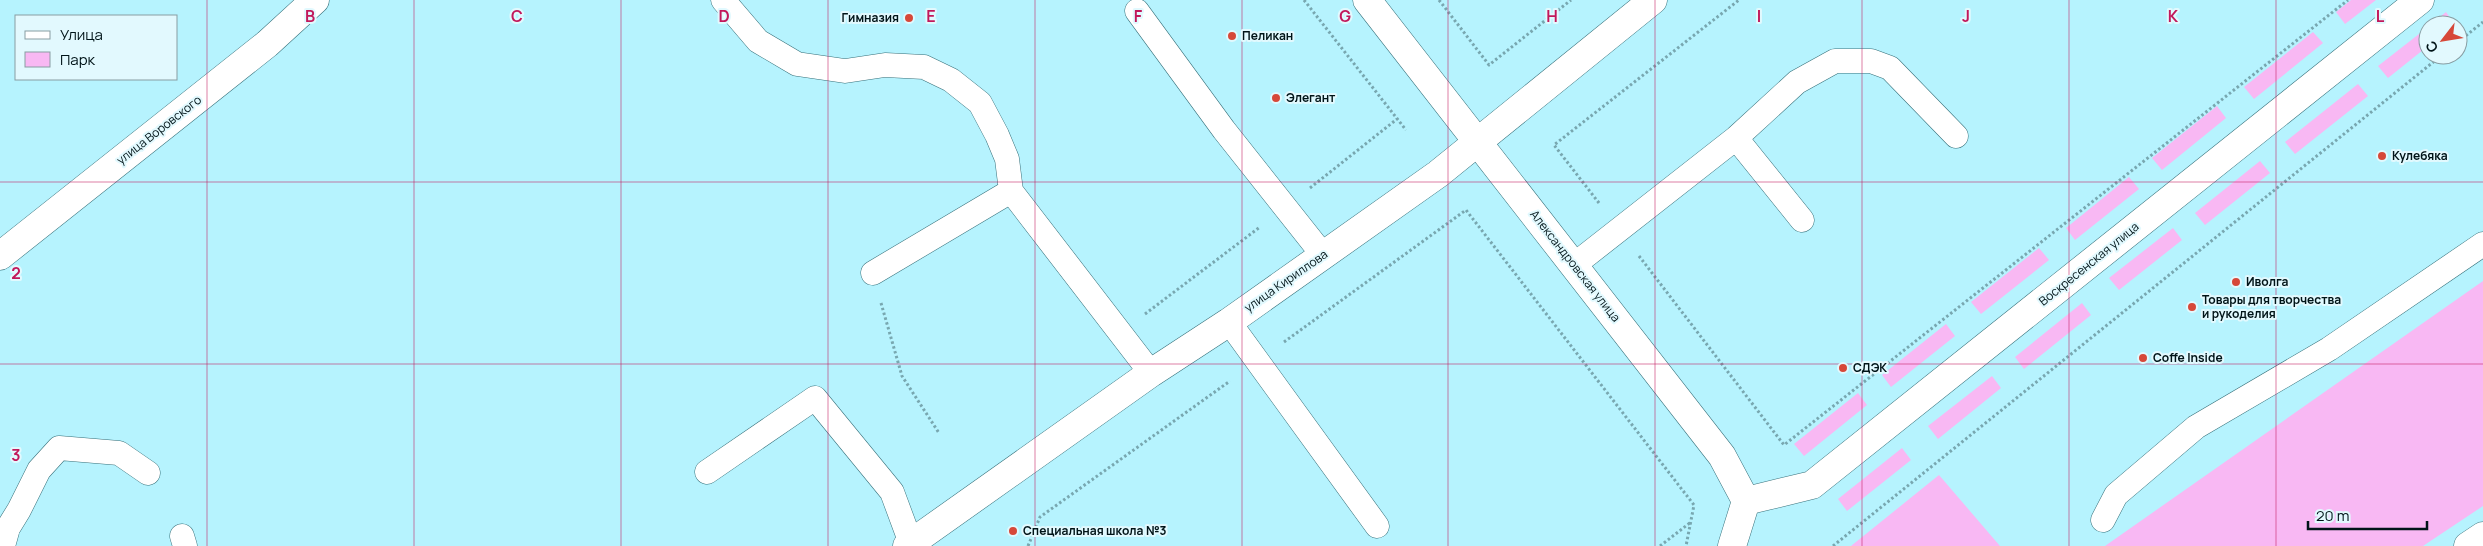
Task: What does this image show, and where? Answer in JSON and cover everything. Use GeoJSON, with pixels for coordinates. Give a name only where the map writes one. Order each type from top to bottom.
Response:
{"type":"FeatureCollection","features":[{"type":"Feature","properties":{"kind":"street","name":"улица Воровского"},"geometry":{"type":"LineString","coordinates":[[0,256],[267,44],[315,0]]}},
{"type":"Feature","properties":{"kind":"street","name":"Александровская улица"},"geometry":{"type":"LineString","coordinates":[[1367,0],[1722,456],[1746,501]]}},
{"type":"Feature","properties":{"kind":"street","name":"улица Кириллова"},"geometry":{"type":"LineString","coordinates":[[910,545],[1151,373],[1229,322],[1438,174],[1653,0]]}},
{"type":"Feature","properties":{"kind":"street","name":"Воскресенская улица"},"geometry":{"type":"LineString","coordinates":[[1746,501],[1812,485],[2420,0]]}},
{"type":"Feature","properties":{"kind":"street"},"geometry":{"type":"LineString","coordinates":[[1732,546],[1746,501]]}},
{"type":"Feature","properties":{"kind":"street"},"geometry":{"type":"LineString","coordinates":[[2468,546],[2483,536]]}},
{"type":"Feature","properties":{"kind":"lane"},"geometry":{"type":"LineString","coordinates":[[723,0],[758,41],[797,64],[845,71],[884,65],[924,67],[951,80],[980,103],[997,134],[1006,159],[1011,192],[1151,373]]}},
{"type":"Feature","properties":{"kind":"lane"},"geometry":{"type":"LineString","coordinates":[[1137,11],[1224,130],[1323,255]]}},
{"type":"Feature","properties":{"kind":"lane"},"geometry":{"type":"LineString","coordinates":[[1574,265],[1736,138],[1797,82],[1835,61],[1870,61],[1890,68],[1956,136]]}},
{"type":"Feature","properties":{"kind":"lane"},"geometry":{"type":"LineString","coordinates":[[1736,138],[1802,220]]}},
{"type":"Feature","properties":{"kind":"lane"},"geometry":{"type":"LineString","coordinates":[[873,273],[1011,192]]}},
{"type":"Feature","properties":{"kind":"lane"},"geometry":{"type":"LineString","coordinates":[[2103,520],[2116,495],[2196,427],[2329,349],[2483,244]]}},
{"type":"Feature","properties":{"kind":"lane"},"geometry":{"type":"LineString","coordinates":[[1229,322],[1377,526]]}},
{"type":"Feature","properties":{"kind":"lane"},"geometry":{"type":"LineString","coordinates":[[707,472],[815,398],[892,492],[910,545]]}},
{"type":"Feature","properties":{"kind":"lane"},"geometry":{"type":"LineString","coordinates":[[3,546],[8,528],[39,470],[59,448],[119,453],[148,473]]}},
{"type":"Feature","properties":{"kind":"path"},"geometry":{"type":"LineString","coordinates":[[1304,0],[1406,130]]}},
{"type":"Feature","properties":{"kind":"path"},"geometry":{"type":"LineString","coordinates":[[1439,0],[1489,64],[1571,0]]}},
{"type":"Feature","properties":{"kind":"path"},"geometry":{"type":"LineString","coordinates":[[1740,0],[1554,145],[1784,445],[2348,0]]}},
{"type":"Feature","properties":{"kind":"path"},"geometry":{"type":"LineString","coordinates":[[2468,34],[2483,22]]}},
{"type":"Feature","properties":{"kind":"path"},"geometry":{"type":"LineString","coordinates":[[1833,546],[2430,65]]}},
{"type":"Feature","properties":{"kind":"path"},"geometry":{"type":"LineString","coordinates":[[1466,210],[1694,505],[1686,546]]}},
{"type":"Feature","properties":{"kind":"path"},"geometry":{"type":"LineString","coordinates":[[873,273],[902,376],[939,433]]}},
{"type":"Feature","properties":{"kind":"path"},"geometry":{"type":"LineString","coordinates":[[1028,546],[1040,517]]}},
{"type":"Feature","properties":{"kind":"path"},"geometry":{"type":"LineString","coordinates":[[1660,546],[1691,522]]}},
{"type":"Feature","properties":{"kind":"green space"},"geometry":{"type":"Polygon","coordinates":[[[2351,0],[2376,0],[2345,24],[2336,12],[2351,0]]]}},
{"type":"Feature","properties":{"kind":"green space"},"geometry":{"type":"Polygon","coordinates":[[[2313,32],[2323,43],[2254,99],[2244,87],[2313,32]]]}},
{"type":"Feature","properties":{"kind":"green space"},"geometry":{"type":"Polygon","coordinates":[[[2418,35],[2418,54],[2388,78],[2378,66],[2418,35]]]}},
{"type":"Feature","properties":{"kind":"green space"},"geometry":{"type":"Polygon","coordinates":[[[2358,84],[2368,96],[2295,154],[2285,142],[2358,84]]]}},
{"type":"Feature","properties":{"kind":"green space"},"geometry":{"type":"Polygon","coordinates":[[[2217,106],[2226,118],[2162,170],[2152,158],[2217,106]]]}},
{"type":"Feature","properties":{"kind":"green space"},"geometry":{"type":"Polygon","coordinates":[[[2260,161],[2270,173],[2205,225],[2195,213],[2260,161]]]}},
{"type":"Feature","properties":{"kind":"green space"},"geometry":{"type":"Polygon","coordinates":[[[2129,177],[2139,189],[2075,240],[2066,228],[2129,177]]]}},
{"type":"Feature","properties":{"kind":"green space"},"geometry":{"type":"Polygon","coordinates":[[[2173,228],[2182,240],[2119,290],[2109,278],[2173,228]]]}},
{"type":"Feature","properties":{"kind":"green space"},"geometry":{"type":"Polygon","coordinates":[[[2039,248],[2049,260],[1981,314],[1971,302],[2039,248]]]}},
{"type":"Feature","properties":{"kind":"green space"},"geometry":{"type":"Polygon","coordinates":[[[2483,281],[2483,506],[2423,546],[2105,546],[2483,281]]]}},
{"type":"Feature","properties":{"kind":"green space"},"geometry":{"type":"Polygon","coordinates":[[[2082,303],[2091,315],[2024,369],[2015,357],[2082,303]]]}},
{"type":"Feature","properties":{"kind":"green space"},"geometry":{"type":"Polygon","coordinates":[[[1946,324],[1955,336],[1891,387],[1882,375],[1946,324]]]}},
{"type":"Feature","properties":{"kind":"green space"},"geometry":{"type":"Polygon","coordinates":[[[1992,376],[2001,388],[1938,439],[1928,426],[1992,376]]]}},
{"type":"Feature","properties":{"kind":"green space"},"geometry":{"type":"Polygon","coordinates":[[[1858,393],[1867,405],[1804,456],[1794,444],[1858,393]]]}},
{"type":"Feature","properties":{"kind":"green space"},"geometry":{"type":"Polygon","coordinates":[[[1902,448],[1911,460],[1847,511],[1838,499],[1902,448]]]}},
{"type":"Feature","properties":{"kind":"green space"},"geometry":{"type":"Polygon","coordinates":[[[1939,475],[2000,546],[1851,546],[1939,475]]]}},
{"type":"Feature","properties":{"kind":"place","name":"Гимназия"},"geometry":{"type":"Point","coordinates":[909,18]}},
{"type":"Feature","properties":{"kind":"place","name":"Пеликан"},"geometry":{"type":"Point","coordinates":[1232,36]}},
{"type":"Feature","properties":{"kind":"place","name":"Элегант"},"geometry":{"type":"Point","coordinates":[1276,98]}},
{"type":"Feature","properties":{"kind":"place","name":"Кулебяка"},"geometry":{"type":"Point","coordinates":[2382,156]}},
{"type":"Feature","properties":{"kind":"place","name":"Иволга"},"geometry":{"type":"Point","coordinates":[2236,282]}},
{"type":"Feature","properties":{"kind":"place","name":"Товары для творчества и рукоделия"},"geometry":{"type":"Point","coordinates":[2192,307]}},
{"type":"Feature","properties":{"kind":"place","name":"Coffe Inside"},"geometry":{"type":"Point","coordinates":[2143,358]}},
{"type":"Feature","properties":{"kind":"place","name":"СДЭК"},"geometry":{"type":"Point","coordinates":[1843,368]}},
{"type":"Feature","properties":{"kind":"place","name":"Специальная школа №3"},"geometry":{"type":"Point","coordinates":[1013,531]}}]}
